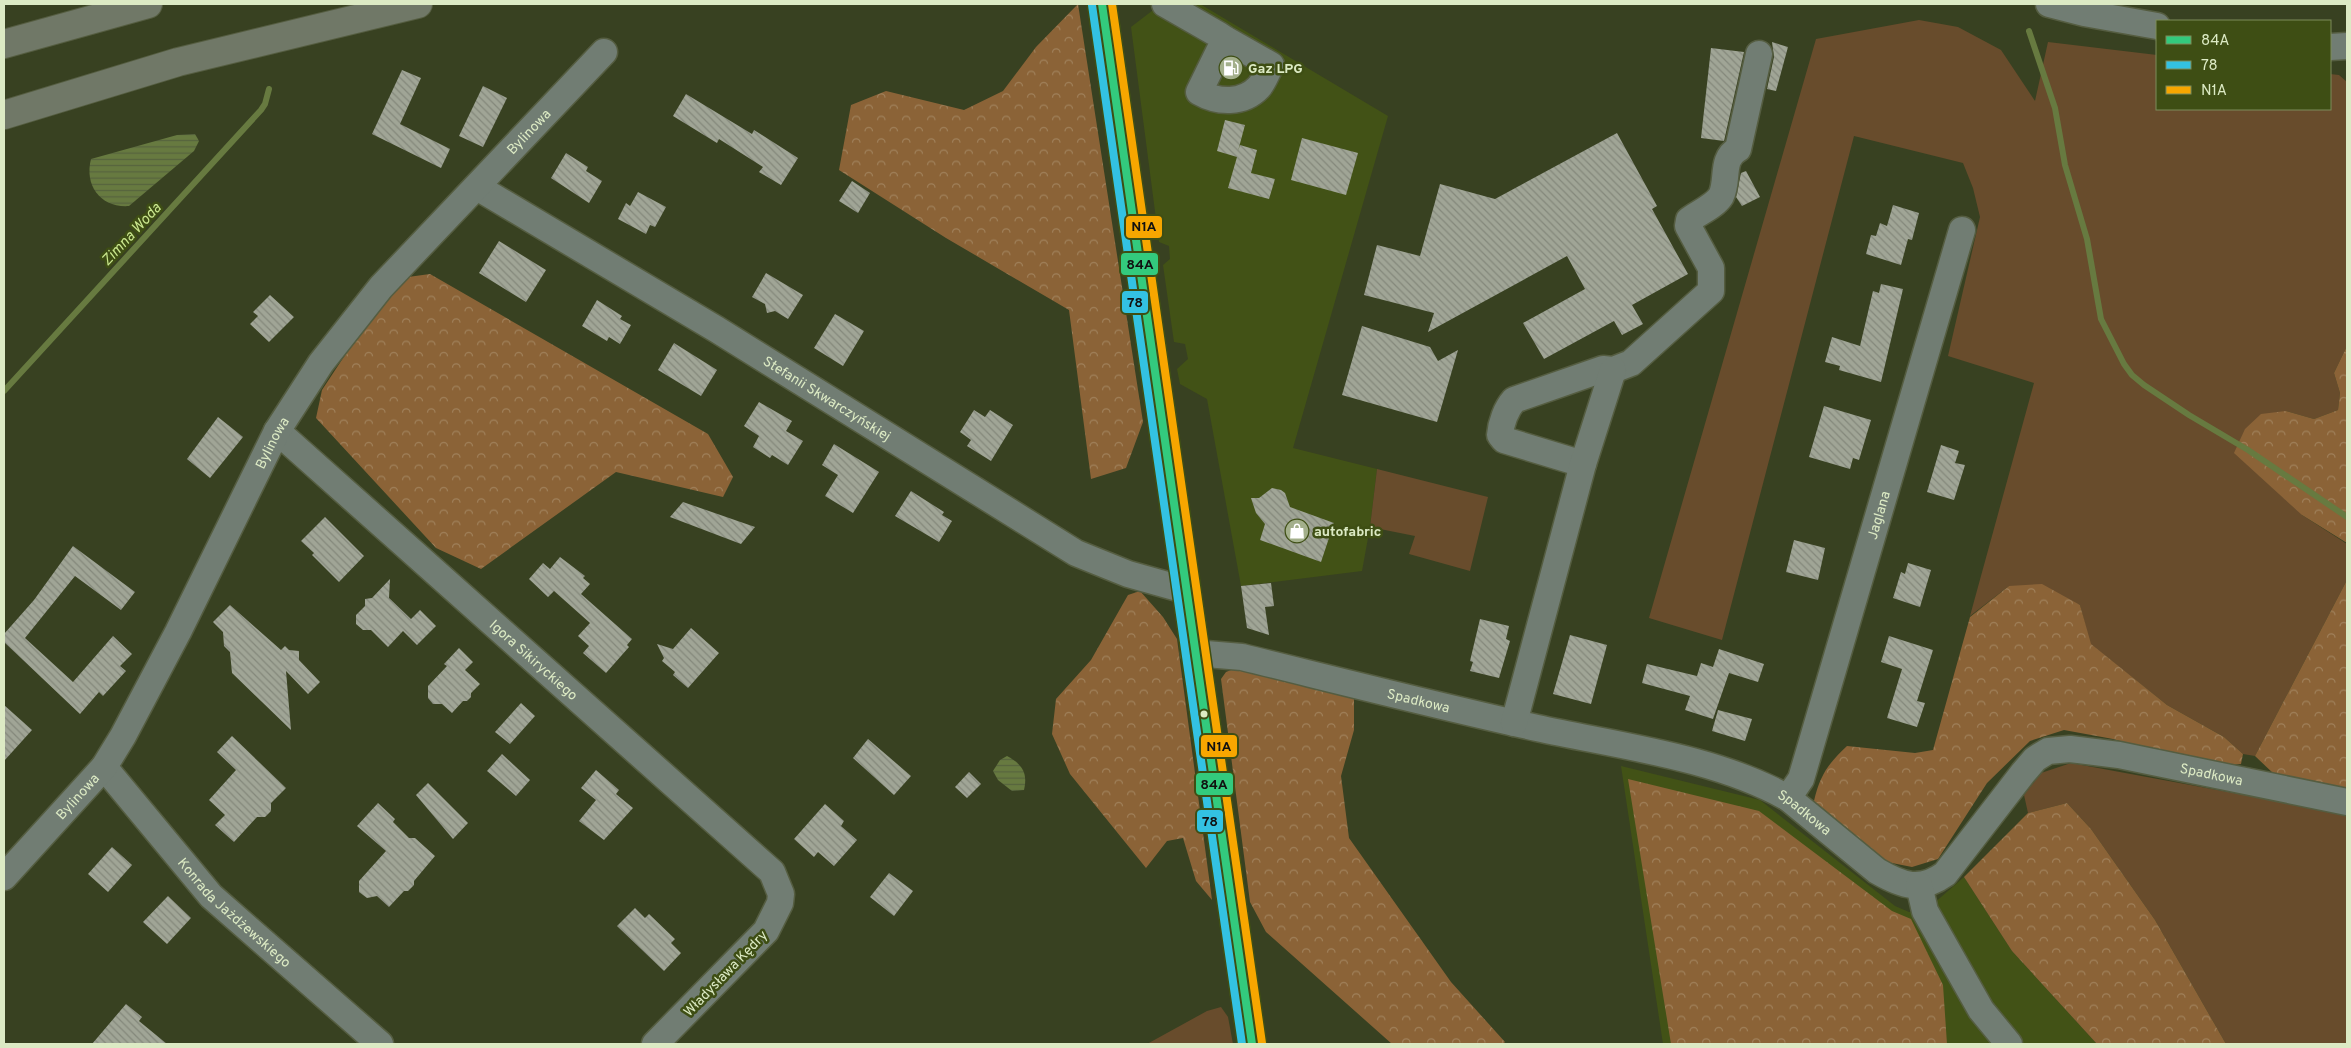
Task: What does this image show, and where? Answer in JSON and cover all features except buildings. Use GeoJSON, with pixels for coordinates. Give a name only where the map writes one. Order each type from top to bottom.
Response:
{"type":"FeatureCollection","features":[{"type":"Feature","properties":{"kind":"highway"},"geometry":{"type":"LineString","coordinates":[[4,44],[148,4]]}},
{"type":"Feature","properties":{"kind":"highway"},"geometry":{"type":"LineString","coordinates":[[4,115],[178,62],[418,4]]}},
{"type":"Feature","properties":{"kind":"main road"},"geometry":{"type":"LineString","coordinates":[[1102,4],[1194,653],[1252,1044]]}},
{"type":"Feature","properties":{"kind":"street"},"geometry":{"type":"LineString","coordinates":[[1164,4],[1225,39]]}},
{"type":"Feature","properties":{"kind":"street"},"geometry":{"type":"LineString","coordinates":[[2049,4],[2085,8],[2156,26]]}},
{"type":"Feature","properties":{"kind":"street"},"geometry":{"type":"LineString","coordinates":[[2331,47],[2347,46]]}},
{"type":"Feature","properties":{"kind":"street","name":"Bylinowa"},"geometry":{"type":"LineString","coordinates":[[4,877],[104,767],[133,720],[277,431],[321,363],[381,287],[604,52]]}},
{"type":"Feature","properties":{"kind":"street"},"geometry":{"type":"LineString","coordinates":[[1583,464],[1504,440],[1500,435],[1500,429],[1508,407],[1514,400],[1603,369],[1613,370],[1632,363],[1711,291],[1711,268],[1688,226],[1689,220],[1718,201],[1722,194],[1728,159],[1738,149],[1758,54]]}},
{"type":"Feature","properties":{"kind":"street","name":"Stefanii Skwarczyńskiej"},"geometry":{"type":"LineString","coordinates":[[477,187],[724,334],[1076,553],[1128,574],[1185,590]]}},
{"type":"Feature","properties":{"kind":"street","name":"Jaglana"},"geometry":{"type":"LineString","coordinates":[[1788,798],[1801,779],[1962,230]]}},
{"type":"Feature","properties":{"kind":"street"},"geometry":{"type":"LineString","coordinates":[[1514,723],[1583,464],[1613,370]]}},
{"type":"Feature","properties":{"kind":"street","name":"Igora Sikiryckiego"},"geometry":{"type":"LineString","coordinates":[[277,431],[767,866],[772,872],[781,894]]}},
{"type":"Feature","properties":{"kind":"street","name":"Spadkowa"},"geometry":{"type":"LineString","coordinates":[[1194,653],[1242,657],[1514,723],[1715,768],[1773,790],[1788,798],[1877,871],[1894,881],[1908,886],[1931,883],[1945,874],[2023,772],[2035,759],[2048,751],[2070,748],[2119,755],[2347,802]]}},
{"type":"Feature","properties":{"kind":"street","name":"Konrada Jażdżewskiego"},"geometry":{"type":"LineString","coordinates":[[104,767],[211,896],[380,1044]]}},
{"type":"Feature","properties":{"kind":"street"},"geometry":{"type":"LineString","coordinates":[[1919,885],[1925,911],[1981,1010],[2010,1044]]}},
{"type":"Feature","properties":{"kind":"street","name":"Władysława Kędry"},"geometry":{"type":"LineString","coordinates":[[655,1044],[766,931],[777,913],[781,894]]}},
{"type":"Feature","properties":{"kind":"shaded area"},"geometry":{"type":"Polygon","coordinates":[[[1161,4],[1200,4],[1388,116],[1293,448],[1377,469],[1370,527],[1362,571],[1241,586],[1207,399],[1180,384],[1177,369],[1188,359],[1185,344],[1174,342],[1163,265],[1170,259],[1169,246],[1159,242],[1131,27],[1161,4]]]}},
{"type":"Feature","properties":{"kind":"shaded area"},"geometry":{"type":"Polygon","coordinates":[[[1919,20],[1958,27],[2001,50],[2035,101],[2048,42],[2156,55],[2156,110],[2331,110],[2331,74],[2339,75],[2347,82],[2347,346],[2334,373],[2340,393],[2338,410],[2314,419],[2286,411],[2302,515],[2347,544],[2347,580],[2255,756],[2243,754],[2224,737],[2167,705],[2090,644],[2080,605],[2009,586],[1970,616],[2034,383],[1948,356],[1980,217],[1973,188],[1963,163],[1854,136],[1722,640],[1649,618],[1816,39],[1919,20]]]}},
{"type":"Feature","properties":{"kind":"shaded area"},"geometry":{"type":"Polygon","coordinates":[[[195,134],[199,141],[194,151],[129,206],[119,206],[110,203],[97,193],[93,186],[89,169],[91,159],[177,135],[195,134]]]}},
{"type":"Feature","properties":{"kind":"shaded area"},"geometry":{"type":"Polygon","coordinates":[[[1377,469],[1488,497],[1470,571],[1409,554],[1415,536],[1370,527],[1377,469]]]}},
{"type":"Feature","properties":{"kind":"shaded area"},"geometry":{"type":"Polygon","coordinates":[[[1007,756],[1017,762],[1023,770],[1025,779],[1024,790],[1012,791],[998,780],[993,771],[1000,760],[1007,756]]]}},
{"type":"Feature","properties":{"kind":"shaded area"},"geometry":{"type":"Polygon","coordinates":[[[2071,763],[2347,814],[2347,1044],[2226,1044],[2155,920],[2091,829],[2067,803],[2028,813],[2024,795],[2041,773],[2071,763]]]}},
{"type":"Feature","properties":{"kind":"shaded area"},"geometry":{"type":"Polygon","coordinates":[[[1621,766],[1760,800],[1895,906],[1909,912],[1925,911],[1964,877],[2012,951],[2097,1044],[1663,1044],[1621,766]]]}},
{"type":"Feature","properties":{"kind":"shaded area"},"geometry":{"type":"Polygon","coordinates":[[[1221,1007],[1228,1017],[1233,1044],[1147,1044],[1207,1011],[1221,1007]]]}},
{"type":"Feature","properties":{"kind":"green space"},"geometry":{"type":"Polygon","coordinates":[[[1078,4],[1143,422],[1126,468],[1091,479],[1069,310],[946,238],[839,170],[851,105],[886,91],[964,110],[1003,91],[1036,47],[1078,4]]]}},
{"type":"Feature","properties":{"kind":"green space"},"geometry":{"type":"Polygon","coordinates":[[[430,274],[708,434],[733,477],[723,497],[616,472],[481,569],[436,548],[316,418],[322,390],[380,302],[408,277],[430,274]]]}},
{"type":"Feature","properties":{"kind":"green space"},"geometry":{"type":"Polygon","coordinates":[[[2347,346],[2347,543],[2302,515],[2234,453],[2245,429],[2261,414],[2286,411],[2314,419],[2338,410],[2340,393],[2334,373],[2347,346]]]}},
{"type":"Feature","properties":{"kind":"green space"},"geometry":{"type":"Polygon","coordinates":[[[2347,580],[2347,788],[2275,775],[2255,756],[2347,580]]]}},
{"type":"Feature","properties":{"kind":"green space"},"geometry":{"type":"Polygon","coordinates":[[[2042,584],[2080,605],[2091,644],[2167,705],[2224,737],[2243,754],[2241,764],[2212,767],[2113,739],[2064,730],[2030,741],[1987,783],[1938,859],[1912,867],[1887,862],[1814,801],[1819,784],[1826,771],[1847,746],[1915,753],[1933,750],[1970,617],[2009,586],[2042,584]]]}},
{"type":"Feature","properties":{"kind":"green space"},"geometry":{"type":"Polygon","coordinates":[[[1140,591],[1163,617],[1177,639],[1212,900],[1196,881],[1183,838],[1167,841],[1146,868],[1070,774],[1052,734],[1056,699],[1091,660],[1128,595],[1140,591]]]}},
{"type":"Feature","properties":{"kind":"green space"},"geometry":{"type":"Polygon","coordinates":[[[1241,666],[1354,690],[1354,730],[1341,776],[1349,838],[1451,982],[1505,1042],[1503,1044],[1392,1044],[1266,932],[1250,902],[1221,679],[1226,672],[1241,666]]]}},
{"type":"Feature","properties":{"kind":"green space"},"geometry":{"type":"Polygon","coordinates":[[[1628,779],[1759,811],[1892,911],[1911,919],[1943,985],[1947,1044],[1671,1044],[1628,779]]]}},
{"type":"Feature","properties":{"kind":"green space"},"geometry":{"type":"Polygon","coordinates":[[[2067,803],[2091,829],[2155,920],[2226,1044],[2097,1044],[2012,951],[1964,877],[2028,813],[2067,803]]]}},
{"type":"Feature","properties":{"kind":"waterway"},"geometry":{"type":"LineString","coordinates":[[2029,31],[2055,108],[2065,165],[2087,239],[2101,319],[2124,364],[2132,375],[2144,385],[2189,415],[2248,450],[2347,517]]}},
{"type":"Feature","properties":{"kind":"waterway","name":"Zimna Woda"},"geometry":{"type":"LineString","coordinates":[[4,391],[261,110],[265,104],[269,89]]}},
{"type":"Feature","properties":{"kind":"transit line","name":"84A"},"geometry":{"type":"LineString","coordinates":[[1102,4],[1252,1044]]}},
{"type":"Feature","properties":{"kind":"transit line","name":"N1A"},"geometry":{"type":"LineString","coordinates":[[1112,4],[1262,1043]]}},
{"type":"Feature","properties":{"kind":"transit line","name":"78"},"geometry":{"type":"LineString","coordinates":[[1092,5],[1242,1044]]}},
{"type":"Feature","properties":{"kind":"place","name":"Gaz LPG"},"geometry":{"type":"Point","coordinates":[1231,68]}},
{"type":"Feature","properties":{"kind":"place","name":"autofabric"},"geometry":{"type":"Point","coordinates":[1297,531]}}]}
